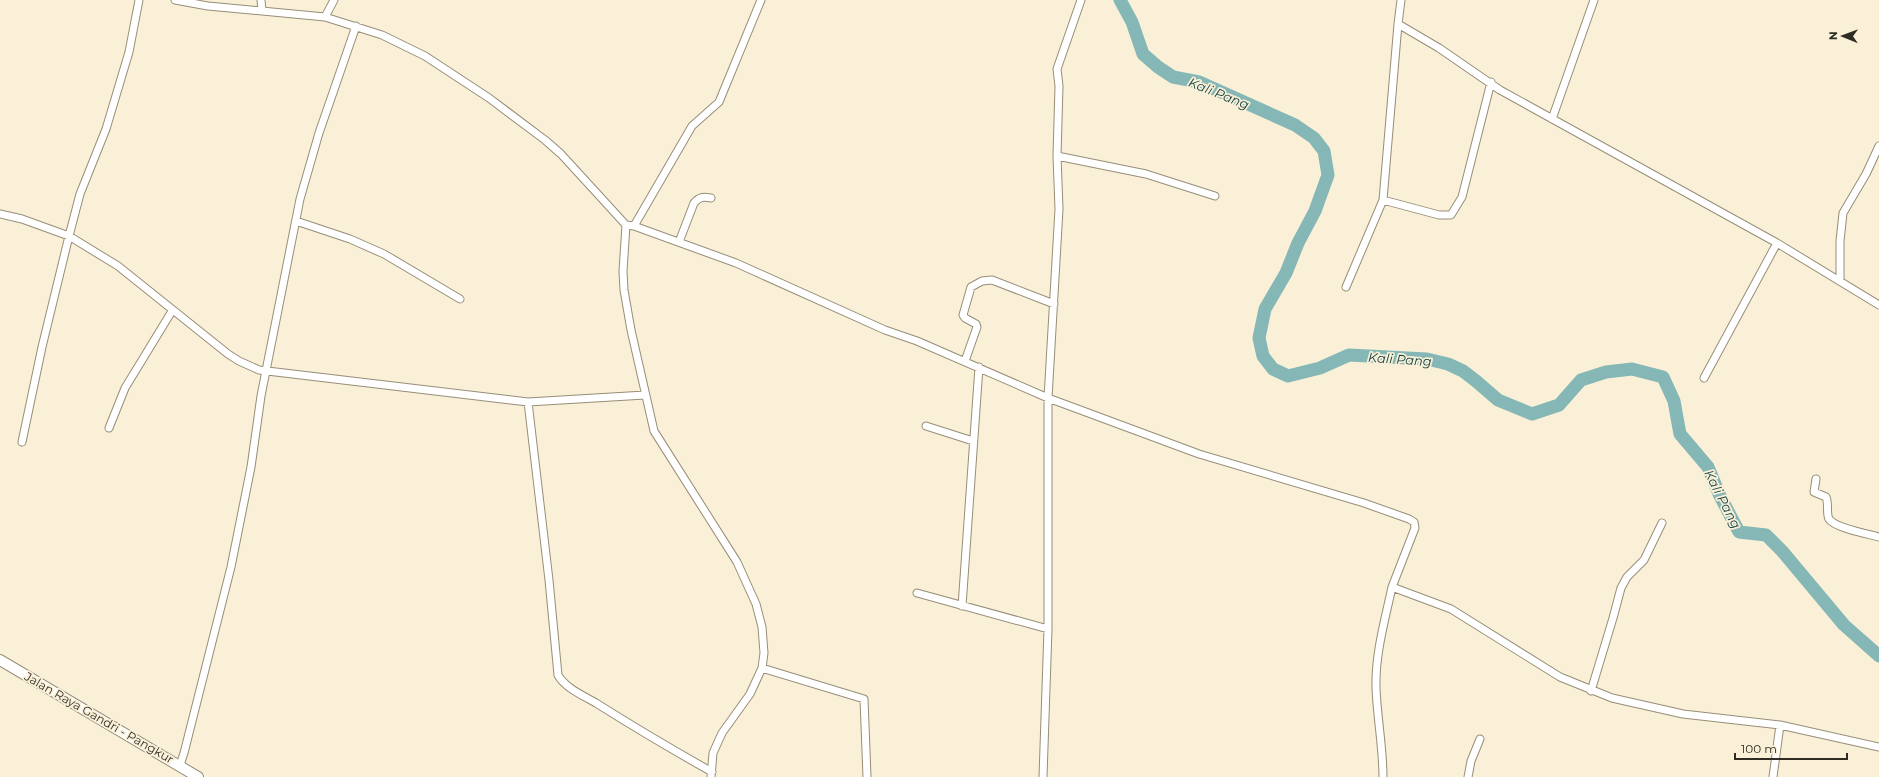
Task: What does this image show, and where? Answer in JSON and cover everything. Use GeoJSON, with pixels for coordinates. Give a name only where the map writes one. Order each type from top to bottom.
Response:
{"type":"FeatureCollection","features":[{"type":"Feature","properties":{"kind":"street"},"geometry":{"type":"LineString","coordinates":[[22,442],[42,347],[80,194],[106,129],[129,52],[139,0]]}},
{"type":"Feature","properties":{"kind":"street"},"geometry":{"type":"LineString","coordinates":[[175,0],[208,6],[325,17],[382,35],[425,56],[489,98],[561,154],[630,226],[736,263],[885,330],[917,341],[965,361],[1048,398],[1199,454],[1364,503],[1414,522],[1415,528],[1392,587],[1384,621],[1376,669],[1376,688],[1384,777]]}},
{"type":"Feature","properties":{"kind":"street"},"geometry":{"type":"LineString","coordinates":[[261,0],[262,11]]}},
{"type":"Feature","properties":{"kind":"street"},"geometry":{"type":"LineString","coordinates":[[325,17],[334,0]]}},
{"type":"Feature","properties":{"kind":"street"},"geometry":{"type":"LineString","coordinates":[[532,401],[558,675],[564,683],[711,775],[713,753],[722,733],[750,694],[762,668],[764,653],[762,627],[756,604],[737,562],[654,431],[645,395],[624,290],[623,271],[630,226],[692,126],[719,102],[761,0]]}},
{"type":"Feature","properties":{"kind":"street"},"geometry":{"type":"LineString","coordinates":[[1043,777],[1048,629],[1048,398],[1059,209],[1057,156],[1058,69],[1081,0]]}},
{"type":"Feature","properties":{"kind":"street"},"geometry":{"type":"LineString","coordinates":[[1346,286],[1383,200],[1401,0]]}},
{"type":"Feature","properties":{"kind":"street"},"geometry":{"type":"LineString","coordinates":[[1552,119],[1594,0]]}},
{"type":"Feature","properties":{"kind":"street"},"geometry":{"type":"LineString","coordinates":[[1398,24],[1491,82],[1500,90],[1552,119],[1568,126],[1777,243],[1879,305]]}},
{"type":"Feature","properties":{"kind":"street"},"geometry":{"type":"LineString","coordinates":[[180,766],[231,567],[251,467],[261,396],[308,168],[356,26]]}},
{"type":"Feature","properties":{"kind":"street"},"geometry":{"type":"LineString","coordinates":[[1383,200],[1439,215],[1451,215],[1462,197],[1491,82]]}},
{"type":"Feature","properties":{"kind":"street"},"geometry":{"type":"LineString","coordinates":[[1840,281],[1840,241],[1843,213],[1866,174],[1879,146]]}},
{"type":"Feature","properties":{"kind":"street"},"geometry":{"type":"LineString","coordinates":[[1057,156],[1146,174],[1215,196]]}},
{"type":"Feature","properties":{"kind":"street"},"geometry":{"type":"LineString","coordinates":[[679,242],[694,203],[698,198],[711,198]]}},
{"type":"Feature","properties":{"kind":"street"},"geometry":{"type":"LineString","coordinates":[[0,214],[22,219],[69,236],[118,266],[172,311],[228,354],[248,366],[266,372],[532,401],[645,395]]}},
{"type":"Feature","properties":{"kind":"street"},"geometry":{"type":"LineString","coordinates":[[296,221],[350,239],[384,254],[460,299]]}},
{"type":"Feature","properties":{"kind":"street"},"geometry":{"type":"LineString","coordinates":[[1704,378],[1777,243]]}},
{"type":"Feature","properties":{"kind":"street"},"geometry":{"type":"LineString","coordinates":[[965,361],[977,327],[976,324],[965,318],[963,315],[971,287],[976,283],[992,280],[1054,304]]}},
{"type":"Feature","properties":{"kind":"street"},"geometry":{"type":"LineString","coordinates":[[109,428],[125,388],[172,311]]}},
{"type":"Feature","properties":{"kind":"street"},"geometry":{"type":"LineString","coordinates":[[962,606],[979,367]]}},
{"type":"Feature","properties":{"kind":"street"},"geometry":{"type":"LineString","coordinates":[[926,426],[973,441]]}},
{"type":"Feature","properties":{"kind":"street"},"geometry":{"type":"LineString","coordinates":[[1816,479],[1814,492],[1826,497],[1828,518],[1830,520],[1841,526],[1879,537]]}},
{"type":"Feature","properties":{"kind":"street"},"geometry":{"type":"LineString","coordinates":[[1591,691],[1614,618],[1621,588],[1627,577],[1644,560],[1662,523]]}},
{"type":"Feature","properties":{"kind":"street"},"geometry":{"type":"LineString","coordinates":[[1392,587],[1451,609],[1560,677],[1591,691],[1612,698],[1683,714],[1780,725],[1879,747]]}},
{"type":"Feature","properties":{"kind":"street"},"geometry":{"type":"LineString","coordinates":[[917,593],[1048,629]]}},
{"type":"Feature","properties":{"kind":"street","name":"Jalan Raya Gandri - Pangkur"},"geometry":{"type":"LineString","coordinates":[[0,660],[198,777]]}},
{"type":"Feature","properties":{"kind":"street"},"geometry":{"type":"LineString","coordinates":[[762,668],[864,699],[867,777]]}},
{"type":"Feature","properties":{"kind":"street"},"geometry":{"type":"LineString","coordinates":[[1773,777],[1780,725]]}},
{"type":"Feature","properties":{"kind":"street"},"geometry":{"type":"LineString","coordinates":[[1468,777],[1471,761],[1480,739]]}},
{"type":"Feature","properties":{"kind":"waterway","name":"Kali Pang"},"geometry":{"type":"LineString","coordinates":[[1120,0],[1132,22],[1143,54],[1158,67],[1173,77],[1199,82],[1295,125],[1314,138],[1324,151],[1328,175],[1315,211],[1298,243],[1286,273],[1265,309],[1259,338],[1263,356],[1273,369],[1288,376],[1320,368],[1349,355],[1427,359],[1448,364],[1463,371],[1498,400],[1532,414],[1559,405],[1581,380],[1606,372],[1632,369],[1663,377],[1674,401],[1680,434],[1708,467],[1720,496],[1739,532],[1766,535],[1782,551],[1844,625],[1879,656]]}}]}
